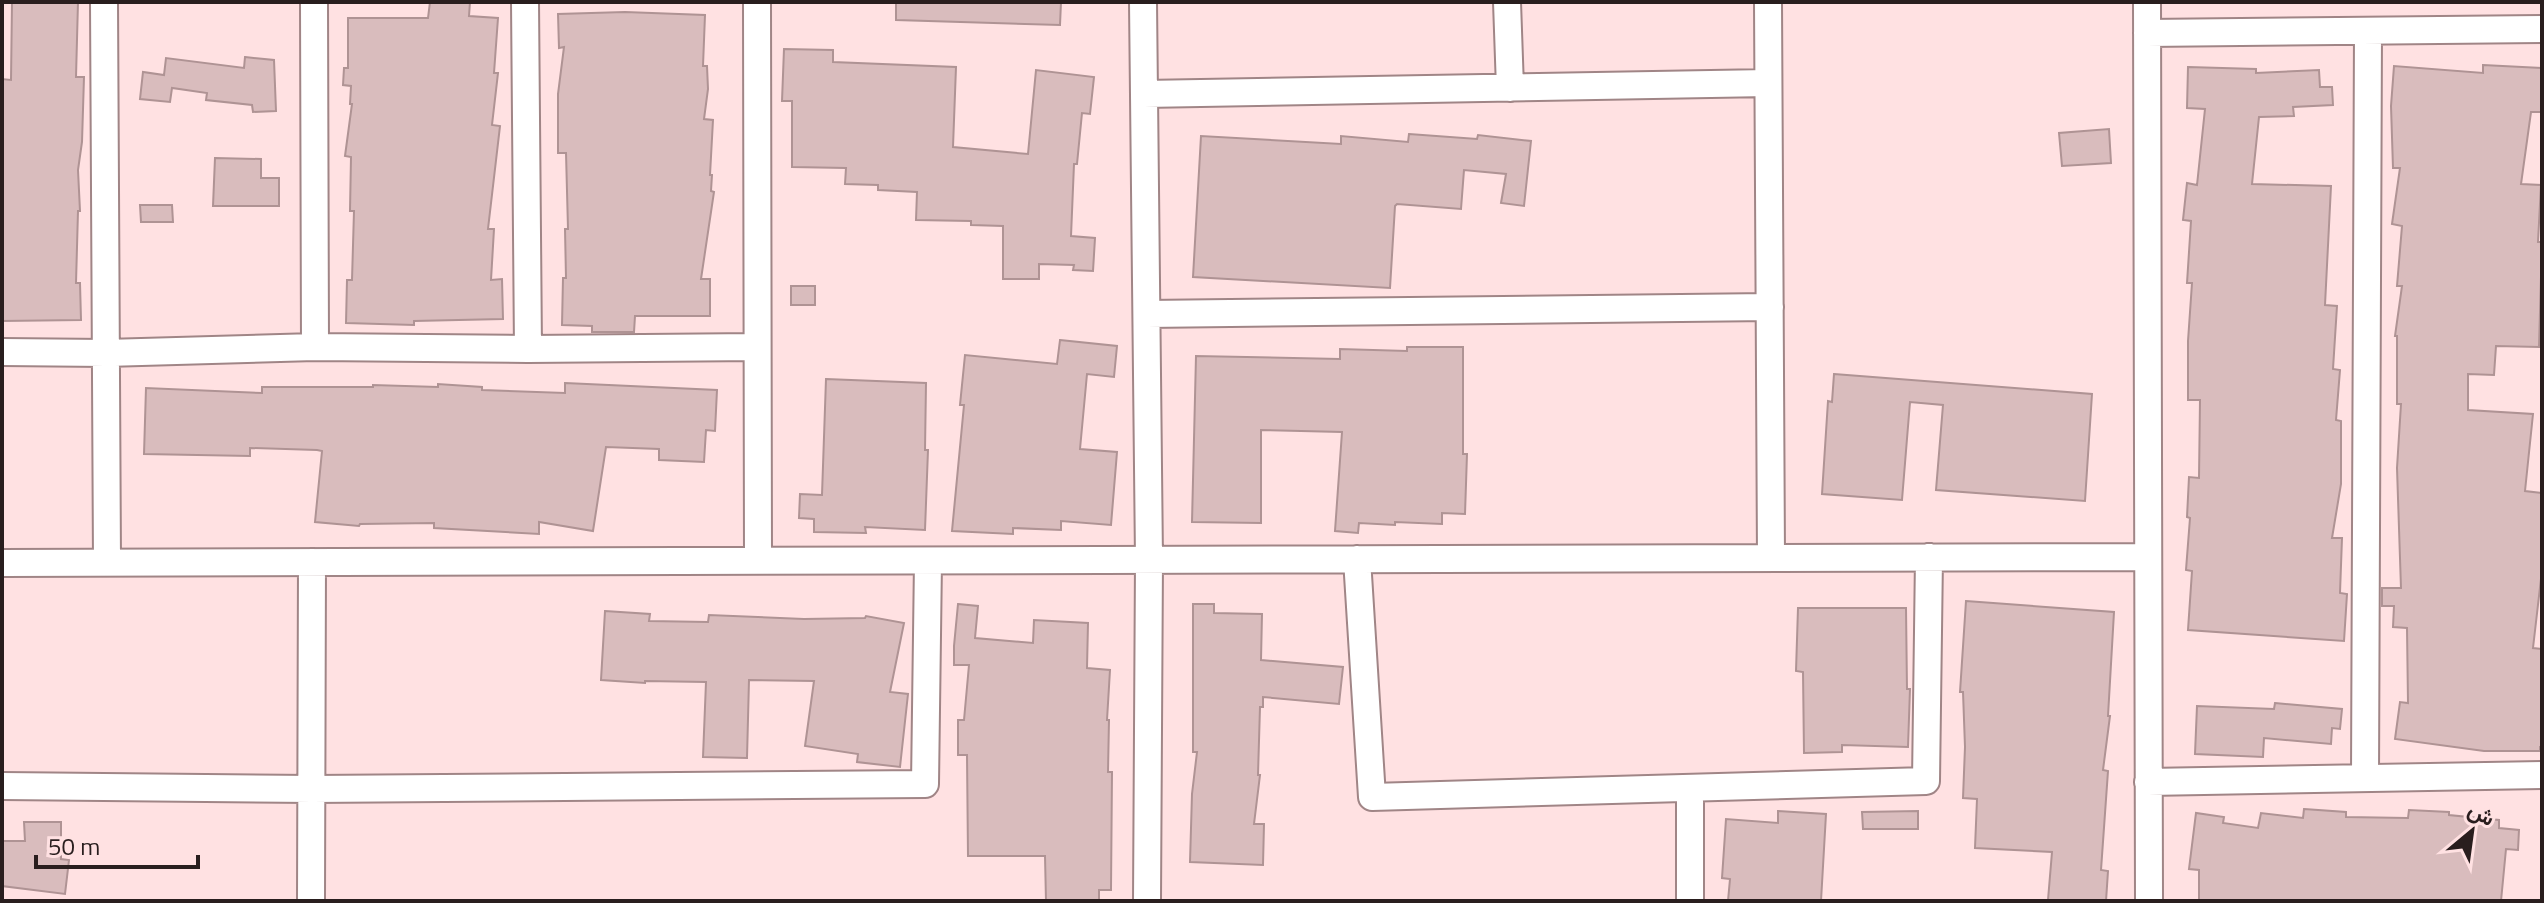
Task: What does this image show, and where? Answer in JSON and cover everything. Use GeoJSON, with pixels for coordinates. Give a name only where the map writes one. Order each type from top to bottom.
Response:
{"type":"FeatureCollection","features":[{"type":"Feature","properties":{"kind":"street"},"geometry":{"type":"LineString","coordinates":[[104,2],[107,562]]}},
{"type":"Feature","properties":{"kind":"street"},"geometry":{"type":"LineString","coordinates":[[314,2],[315,347]]}},
{"type":"Feature","properties":{"kind":"street"},"geometry":{"type":"LineString","coordinates":[[525,2],[528,349]]}},
{"type":"Feature","properties":{"kind":"street"},"geometry":{"type":"LineString","coordinates":[[757,2],[758,561]]}},
{"type":"Feature","properties":{"kind":"street"},"geometry":{"type":"LineString","coordinates":[[1143,2],[1149,560],[1147,901]]}},
{"type":"Feature","properties":{"kind":"street"},"geometry":{"type":"LineString","coordinates":[[1507,2],[1510,88]]}},
{"type":"Feature","properties":{"kind":"street"},"geometry":{"type":"LineString","coordinates":[[1768,2],[1771,558]]}},
{"type":"Feature","properties":{"kind":"street"},"geometry":{"type":"LineString","coordinates":[[2147,2],[2149,901]]}},
{"type":"Feature","properties":{"kind":"street"},"geometry":{"type":"LineString","coordinates":[[2147,33],[2542,29]]}},
{"type":"Feature","properties":{"kind":"street"},"geometry":{"type":"LineString","coordinates":[[2365,778],[2368,31]]}},
{"type":"Feature","properties":{"kind":"street"},"geometry":{"type":"LineString","coordinates":[[1144,94],[1768,83]]}},
{"type":"Feature","properties":{"kind":"street"},"geometry":{"type":"LineString","coordinates":[[1147,314],[1770,307]]}},
{"type":"Feature","properties":{"kind":"street"},"geometry":{"type":"LineString","coordinates":[[2,352],[106,353],[315,347],[757,347]]}},
{"type":"Feature","properties":{"kind":"street"},"geometry":{"type":"LineString","coordinates":[[1357,559],[1372,797],[1926,781],[1929,557]]}},
{"type":"Feature","properties":{"kind":"street"},"geometry":{"type":"LineString","coordinates":[[2,563],[2147,557]]}},
{"type":"Feature","properties":{"kind":"street"},"geometry":{"type":"LineString","coordinates":[[2,786],[312,789],[925,784],[928,561]]}},
{"type":"Feature","properties":{"kind":"street"},"geometry":{"type":"LineString","coordinates":[[311,901],[312,562]]}},
{"type":"Feature","properties":{"kind":"street"},"geometry":{"type":"LineString","coordinates":[[2148,782],[2542,775]]}},
{"type":"Feature","properties":{"kind":"street"},"geometry":{"type":"LineString","coordinates":[[1690,788],[1690,901]]}},
{"type":"Feature","properties":{"kind":"building"},"geometry":{"type":"Polygon","coordinates":[[[12,2],[78,2],[76,77],[84,77],[76,283],[80,283],[81,320],[2,321],[2,79],[11,80],[12,2]]]}},
{"type":"Feature","properties":{"kind":"building"},"geometry":{"type":"Polygon","coordinates":[[[430,2],[470,2],[469,16],[498,18],[494,73],[498,73],[492,125],[500,126],[488,229],[494,229],[491,280],[502,279],[503,319],[414,321],[414,325],[346,323],[347,280],[352,280],[354,211],[350,211],[351,157],[345,156],[352,104],[351,86],[343,85],[344,68],[348,68],[348,18],[428,18],[430,2]]]}},
{"type":"Feature","properties":{"kind":"building"},"geometry":{"type":"Polygon","coordinates":[[[896,2],[1061,2],[1060,25],[896,20],[896,2]]]}},
{"type":"Feature","properties":{"kind":"building"},"geometry":{"type":"Polygon","coordinates":[[[625,12],[705,15],[703,66],[707,66],[708,89],[704,119],[713,120],[710,175],[711,191],[714,192],[701,279],[710,279],[710,316],[635,316],[634,332],[592,332],[592,326],[562,325],[563,278],[566,278],[565,229],[568,229],[566,153],[558,153],[558,94],[564,47],[559,48],[558,14],[625,12]]]}},
{"type":"Feature","properties":{"kind":"building"},"geometry":{"type":"Polygon","coordinates":[[[784,49],[833,50],[833,62],[956,67],[953,147],[1028,154],[1036,70],[1094,77],[1090,114],[1082,113],[1077,164],[1074,164],[1071,236],[1095,238],[1093,271],[1073,270],[1074,265],[1039,264],[1039,279],[1003,279],[1003,226],[971,225],[971,221],[916,220],[917,192],[878,190],[878,185],[845,184],[846,168],[792,167],[792,101],[782,101],[784,49]]]}},
{"type":"Feature","properties":{"kind":"building"},"geometry":{"type":"Polygon","coordinates":[[[245,57],[274,60],[276,111],[253,112],[252,105],[206,100],[207,93],[172,88],[170,102],[140,99],[143,72],[164,75],[166,58],[244,68],[245,57]]]}},
{"type":"Feature","properties":{"kind":"building"},"geometry":{"type":"Polygon","coordinates":[[[2483,65],[2542,68],[2542,112],[2531,112],[2521,184],[2541,185],[2539,347],[2496,346],[2494,375],[2468,374],[2468,410],[2533,414],[2525,491],[2542,493],[2542,570],[2533,648],[2542,649],[2540,751],[2484,751],[2395,739],[2400,702],[2408,703],[2407,628],[2393,627],[2394,606],[2382,606],[2382,588],[2401,588],[2397,468],[2401,404],[2397,404],[2395,336],[2402,286],[2397,286],[2402,226],[2392,224],[2400,168],[2393,168],[2391,106],[2394,66],[2483,73],[2483,65]]]}},
{"type":"Feature","properties":{"kind":"building"},"geometry":{"type":"Polygon","coordinates":[[[2188,67],[2256,69],[2256,73],[2319,70],[2320,87],[2332,87],[2333,105],[2293,107],[2294,116],[2259,117],[2252,184],[2331,186],[2325,305],[2337,306],[2333,369],[2340,370],[2336,420],[2341,421],[2341,484],[2332,538],[2342,538],[2340,593],[2347,594],[2344,641],[2188,630],[2192,571],[2186,570],[2189,477],[2199,478],[2200,400],[2188,400],[2192,283],[2187,283],[2191,221],[2183,220],[2187,183],[2197,185],[2205,109],[2187,108],[2188,67]]]}},
{"type":"Feature","properties":{"kind":"building"},"geometry":{"type":"Polygon","coordinates":[[[2109,129],[2111,163],[2062,166],[2059,133],[2109,129]]]}},
{"type":"Feature","properties":{"kind":"building"},"geometry":{"type":"Polygon","coordinates":[[[1409,134],[1477,139],[1478,135],[1531,141],[1524,206],[1501,203],[1506,174],[1464,170],[1461,209],[1397,204],[1390,288],[1193,277],[1201,136],[1341,144],[1341,136],[1408,142],[1409,134]]]}},
{"type":"Feature","properties":{"kind":"building"},"geometry":{"type":"Polygon","coordinates":[[[215,158],[261,159],[261,178],[279,178],[279,206],[213,206],[215,158]]]}},
{"type":"Feature","properties":{"kind":"building"},"geometry":{"type":"Polygon","coordinates":[[[140,205],[172,205],[173,222],[141,222],[140,205]]]}},
{"type":"Feature","properties":{"kind":"building"},"geometry":{"type":"Polygon","coordinates":[[[791,286],[815,286],[815,305],[791,305],[791,286]]]}},
{"type":"Feature","properties":{"kind":"building"},"geometry":{"type":"Polygon","coordinates":[[[1060,340],[1117,346],[1114,377],[1087,374],[1080,449],[1117,452],[1111,525],[1061,521],[1061,530],[1013,528],[1013,534],[952,531],[964,405],[960,405],[965,355],[1057,364],[1060,340]]]}},
{"type":"Feature","properties":{"kind":"building"},"geometry":{"type":"Polygon","coordinates":[[[1407,347],[1463,347],[1463,454],[1467,454],[1465,514],[1442,513],[1442,524],[1359,523],[1358,533],[1335,531],[1342,432],[1261,430],[1261,523],[1192,522],[1196,356],[1340,359],[1340,349],[1407,351],[1407,347]]]}},
{"type":"Feature","properties":{"kind":"building"},"geometry":{"type":"Polygon","coordinates":[[[1834,374],[2092,394],[2085,501],[1936,490],[1943,405],[1910,402],[1902,500],[1822,494],[1828,401],[1832,402],[1834,374]]]}},
{"type":"Feature","properties":{"kind":"building"},"geometry":{"type":"Polygon","coordinates":[[[826,379],[926,383],[925,450],[928,450],[925,530],[865,527],[866,533],[814,532],[814,519],[799,518],[800,494],[822,495],[826,379]]]}},
{"type":"Feature","properties":{"kind":"building"},"geometry":{"type":"Polygon","coordinates":[[[565,383],[717,390],[715,431],[706,430],[704,462],[659,460],[659,449],[606,447],[593,531],[539,522],[539,534],[434,528],[434,523],[359,526],[315,522],[322,451],[250,448],[250,456],[144,454],[146,388],[262,393],[262,387],[438,387],[438,384],[482,387],[482,390],[565,393],[565,383]]]}},
{"type":"Feature","properties":{"kind":"building"},"geometry":{"type":"Polygon","coordinates":[[[1966,601],[2114,612],[2110,716],[2103,770],[2108,771],[2101,870],[2108,871],[2106,901],[2048,900],[2052,852],[1975,848],[1977,799],[1963,798],[1965,747],[1963,692],[1960,692],[1966,601]]]}},
{"type":"Feature","properties":{"kind":"building"},"geometry":{"type":"Polygon","coordinates":[[[958,604],[978,606],[975,638],[1033,643],[1034,620],[1088,623],[1087,668],[1110,670],[1107,720],[1108,772],[1112,772],[1111,890],[1099,890],[1099,901],[1046,901],[1045,856],[968,856],[967,755],[958,755],[958,720],[964,720],[969,665],[954,665],[958,604]]]}},
{"type":"Feature","properties":{"kind":"building"},"geometry":{"type":"Polygon","coordinates":[[[1193,604],[1214,604],[1214,613],[1262,614],[1261,660],[1343,667],[1339,704],[1263,697],[1263,707],[1260,707],[1260,775],[1254,824],[1264,824],[1263,865],[1190,862],[1197,752],[1193,752],[1193,604]]]}},
{"type":"Feature","properties":{"kind":"building"},"geometry":{"type":"Polygon","coordinates":[[[1798,608],[1906,608],[1907,689],[1910,689],[1908,747],[1842,745],[1842,752],[1804,753],[1803,672],[1796,671],[1798,608]]]}},
{"type":"Feature","properties":{"kind":"building"},"geometry":{"type":"Polygon","coordinates":[[[605,611],[650,614],[649,621],[708,622],[709,615],[804,619],[866,616],[904,623],[890,692],[908,694],[900,767],[857,762],[858,754],[805,746],[814,681],[749,680],[747,758],[703,757],[706,682],[601,680],[605,611]]]}},
{"type":"Feature","properties":{"kind":"building"},"geometry":{"type":"Polygon","coordinates":[[[2275,703],[2342,709],[2340,729],[2332,728],[2331,744],[2264,738],[2263,757],[2195,754],[2197,706],[2274,709],[2275,703]]]}},
{"type":"Feature","properties":{"kind":"building"},"geometry":{"type":"Polygon","coordinates":[[[2304,809],[2346,812],[2346,817],[2408,818],[2409,810],[2449,812],[2449,815],[2499,820],[2499,828],[2519,830],[2518,850],[2506,849],[2501,901],[2199,901],[2199,870],[2189,869],[2196,813],[2224,817],[2223,823],[2258,828],[2261,813],[2303,818],[2304,809]]]}},
{"type":"Feature","properties":{"kind":"building"},"geometry":{"type":"Polygon","coordinates":[[[1778,811],[1826,814],[1821,901],[1728,901],[1730,879],[1722,878],[1726,819],[1778,823],[1778,811]]]}},
{"type":"Feature","properties":{"kind":"building"},"geometry":{"type":"Polygon","coordinates":[[[1918,811],[1918,829],[1863,829],[1862,812],[1918,811]]]}},
{"type":"Feature","properties":{"kind":"building"},"geometry":{"type":"Polygon","coordinates":[[[24,822],[61,822],[61,859],[69,860],[65,894],[2,886],[2,841],[25,841],[24,822]]]}}]}
